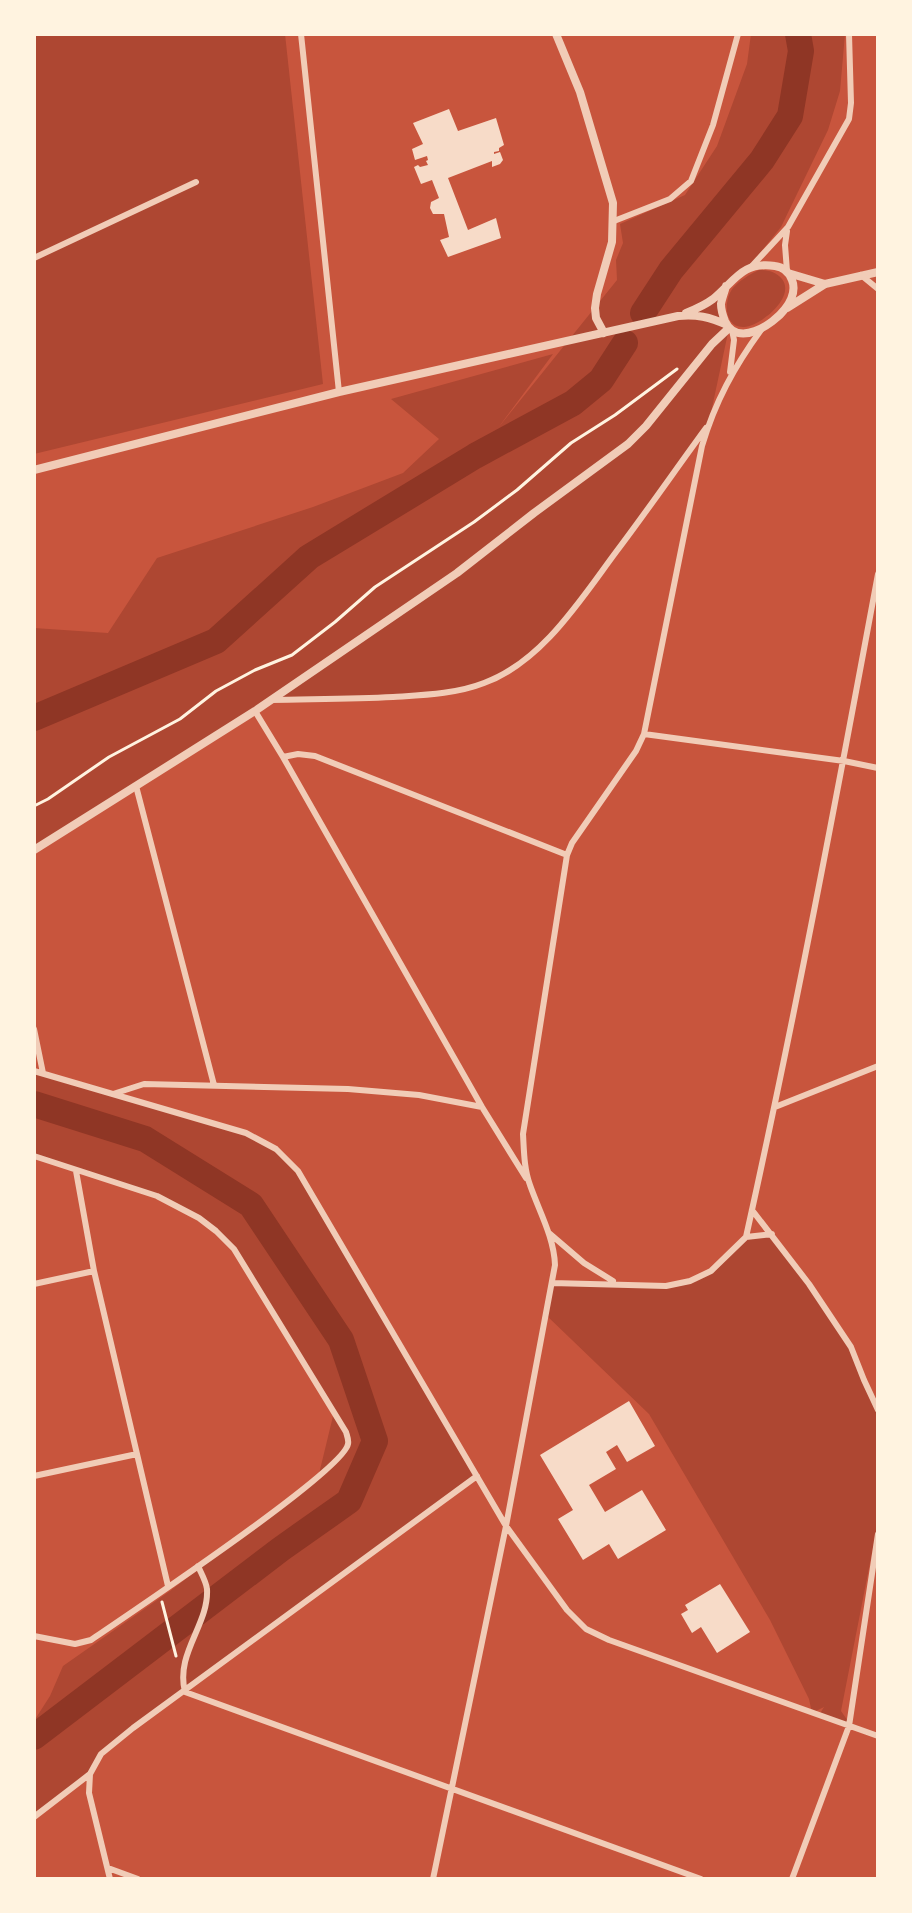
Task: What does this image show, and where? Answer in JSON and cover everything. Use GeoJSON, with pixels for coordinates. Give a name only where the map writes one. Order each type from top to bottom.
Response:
{"type":"FeatureCollection","features":[{"type":"Feature","properties":{"kind":"street"},"geometry":{"type":"LineString","coordinates":[[301,34],[339,392]]}},
{"type":"Feature","properties":{"kind":"street"},"geometry":{"type":"LineString","coordinates":[[556,34],[580,92],[613,203],[612,242],[595,308],[596,318],[604,333]]}},
{"type":"Feature","properties":{"kind":"street"},"geometry":{"type":"LineString","coordinates":[[614,221],[670,199],[691,181],[713,125],[738,34]]}},
{"type":"Feature","properties":{"kind":"street"},"geometry":{"type":"LineString","coordinates":[[751,267],[788,227],[849,119],[849,34]]}},
{"type":"Feature","properties":{"kind":"street"},"geometry":{"type":"LineString","coordinates":[[34,258],[196,182]]}},
{"type":"Feature","properties":{"kind":"street"},"geometry":{"type":"LineString","coordinates":[[528,1181],[524,1152],[525,1117],[567,855],[644,734],[709,422],[730,376],[761,330],[785,309],[793,294],[794,284],[787,272],[785,245],[788,227]]}},
{"type":"Feature","properties":{"kind":"street"},"geometry":{"type":"LineString","coordinates":[[678,316],[701,307],[740,272],[751,267],[780,267],[825,284]]}},
{"type":"Feature","properties":{"kind":"street"},"geometry":{"type":"LineString","coordinates":[[785,309],[825,284],[878,272]]}},
{"type":"Feature","properties":{"kind":"street"},"geometry":{"type":"LineString","coordinates":[[861,275],[878,289]]}},
{"type":"Feature","properties":{"kind":"street"},"geometry":{"type":"LineString","coordinates":[[726,286],[721,306],[734,340],[730,376]]}},
{"type":"Feature","properties":{"kind":"street"},"geometry":{"type":"LineString","coordinates":[[34,470],[339,392],[678,316],[703,316],[746,334],[761,330]]}},
{"type":"Feature","properties":{"kind":"street"},"geometry":{"type":"LineString","coordinates":[[34,850],[255,711],[457,573],[628,444],[729,328]]}},
{"type":"Feature","properties":{"kind":"street"},"geometry":{"type":"LineString","coordinates":[[271,700],[427,695],[481,685],[504,675],[549,637],[573,608],[709,422]]}},
{"type":"Feature","properties":{"kind":"street"},"geometry":{"type":"LineString","coordinates":[[552,1283],[666,1286],[690,1281],[711,1271],[746,1237],[844,761],[878,574]]}},
{"type":"Feature","properties":{"kind":"street"},"geometry":{"type":"LineString","coordinates":[[255,711],[482,1107],[528,1181],[555,1257],[506,1526],[433,1879]]}},
{"type":"Feature","properties":{"kind":"street"},"geometry":{"type":"LineString","coordinates":[[644,734],[878,768]]}},
{"type":"Feature","properties":{"kind":"street"},"geometry":{"type":"LineString","coordinates":[[283,757],[298,754],[315,756],[567,855]]}},
{"type":"Feature","properties":{"kind":"street"},"geometry":{"type":"LineString","coordinates":[[136,786],[214,1085]]}},
{"type":"Feature","properties":{"kind":"street"},"geometry":{"type":"LineString","coordinates":[[34,1029],[43,1073]]}},
{"type":"Feature","properties":{"kind":"street"},"geometry":{"type":"LineString","coordinates":[[775,1107],[878,1066]]}},
{"type":"Feature","properties":{"kind":"street"},"geometry":{"type":"LineString","coordinates":[[34,1071],[246,1133],[276,1149],[298,1171],[506,1526],[567,1610],[586,1629],[609,1640],[878,1736]]}},
{"type":"Feature","properties":{"kind":"street"},"geometry":{"type":"LineString","coordinates":[[113,1094],[144,1084],[348,1089],[419,1095],[482,1107]]}},
{"type":"Feature","properties":{"kind":"street"},"geometry":{"type":"LineString","coordinates":[[34,1156],[157,1196],[199,1218],[216,1231],[234,1249],[346,1432],[348,1443],[343,1453],[318,1478],[91,1640],[75,1644],[34,1636]]}},
{"type":"Feature","properties":{"kind":"street"},"geometry":{"type":"LineString","coordinates":[[76,1171],[94,1271],[168,1586]]}},
{"type":"Feature","properties":{"kind":"street"},"geometry":{"type":"LineString","coordinates":[[752,1210],[809,1284],[851,1347],[878,1410]]}},
{"type":"Feature","properties":{"kind":"street"},"geometry":{"type":"LineString","coordinates":[[548,1232],[584,1263],[616,1283]]}},
{"type":"Feature","properties":{"kind":"street"},"geometry":{"type":"LineString","coordinates":[[746,1237],[772,1234]]}},
{"type":"Feature","properties":{"kind":"street"},"geometry":{"type":"LineString","coordinates":[[34,1284],[94,1271]]}},
{"type":"Feature","properties":{"kind":"street"},"geometry":{"type":"LineString","coordinates":[[34,1476],[137,1454]]}},
{"type":"Feature","properties":{"kind":"street"},"geometry":{"type":"LineString","coordinates":[[34,1817],[90,1774],[101,1754],[133,1728],[477,1476]]}},
{"type":"Feature","properties":{"kind":"street"},"geometry":{"type":"LineString","coordinates":[[792,1879],[849,1726],[878,1534]]}},
{"type":"Feature","properties":{"kind":"street"},"geometry":{"type":"LineString","coordinates":[[185,1692],[183,1668],[204,1613],[207,1589],[198,1566]]}},
{"type":"Feature","properties":{"kind":"street"},"geometry":{"type":"LineString","coordinates":[[185,1692],[701,1879]]}},
{"type":"Feature","properties":{"kind":"street"},"geometry":{"type":"LineString","coordinates":[[90,1774],[89,1793],[110,1879]]}},
{"type":"Feature","properties":{"kind":"street"},"geometry":{"type":"LineString","coordinates":[[108,1868],[138,1879]]}},
{"type":"Feature","properties":{"kind":"path"},"geometry":{"type":"LineString","coordinates":[[34,806],[109,757],[180,719],[216,691],[292,655],[375,587],[474,522],[571,443],[676,370]]}},
{"type":"Feature","properties":{"kind":"path"},"geometry":{"type":"LineString","coordinates":[[159,1593],[175,1652]]}},
{"type":"Feature","properties":{"kind":"shaded area"},"geometry":{"type":"Polygon","coordinates":[[[34,34],[285,34],[323,384],[34,454],[34,34]]]}},
{"type":"Feature","properties":{"kind":"shaded area"},"geometry":{"type":"Polygon","coordinates":[[[751,34],[845,34],[840,91],[828,130],[781,227],[748,268],[731,280],[721,306],[729,328],[709,422],[573,608],[533,652],[504,675],[481,685],[427,695],[271,700],[34,850],[34,628],[108,633],[157,558],[313,507],[403,473],[439,439],[391,399],[553,354],[498,428],[617,280],[616,260],[623,243],[620,224],[685,195],[717,146],[747,64],[751,34]]]}},
{"type":"Feature","properties":{"kind":"shaded area"},"geometry":{"type":"Polygon","coordinates":[[[759,270],[772,272],[782,279],[785,286],[781,302],[759,322],[737,326],[727,313],[730,293],[738,283],[759,270]]]}},
{"type":"Feature","properties":{"kind":"shaded area"},"geometry":{"type":"Polygon","coordinates":[[[34,1070],[260,1139],[298,1171],[477,1476],[101,1754],[90,1774],[34,1817],[34,1721],[50,1696],[63,1666],[170,1591],[318,1478],[334,1412],[234,1249],[216,1231],[157,1196],[34,1156],[34,1070]]]}},
{"type":"Feature","properties":{"kind":"shaded area"},"geometry":{"type":"Polygon","coordinates":[[[772,1234],[851,1347],[878,1410],[878,1522],[841,1711],[850,1724],[819,1715],[824,1707],[812,1713],[809,1699],[770,1620],[649,1414],[546,1315],[552,1283],[666,1286],[690,1281],[712,1271],[746,1237],[772,1234]]]}},
{"type":"Feature","properties":{"kind":"building"},"geometry":{"type":"Polygon","coordinates":[[[449,109],[458,131],[496,118],[504,145],[494,152],[500,152],[503,160],[500,164],[492,167],[492,161],[448,178],[468,230],[496,218],[501,238],[448,257],[440,240],[449,237],[444,214],[433,214],[430,208],[431,202],[439,198],[432,180],[421,184],[414,167],[428,165],[427,156],[415,160],[412,149],[423,144],[413,123],[449,109]]]}},
{"type":"Feature","properties":{"kind":"building"},"geometry":{"type":"Polygon","coordinates":[[[629,1401],[655,1446],[627,1462],[617,1445],[606,1452],[616,1469],[589,1485],[605,1512],[642,1490],[666,1530],[618,1559],[609,1544],[583,1560],[558,1519],[573,1510],[540,1455],[629,1401]]]}},
{"type":"Feature","properties":{"kind":"building"},"geometry":{"type":"Polygon","coordinates":[[[720,1584],[750,1632],[717,1653],[701,1627],[692,1633],[681,1614],[688,1610],[685,1605],[720,1584]]]}},
{"type":"Feature","properties":{"kind":"waterway"},"geometry":{"type":"LineString","coordinates":[[643,313],[671,270],[762,160],[790,116],[801,51],[798,34]]}},
{"type":"Feature","properties":{"kind":"waterway"},"geometry":{"type":"LineString","coordinates":[[34,718],[216,641],[309,557],[475,456],[573,403],[601,380],[625,343]]}},
{"type":"Feature","properties":{"kind":"waterway"},"geometry":{"type":"LineString","coordinates":[[34,1104],[145,1139],[251,1205],[341,1340],[375,1441],[349,1501],[34,1737]]}}]}
